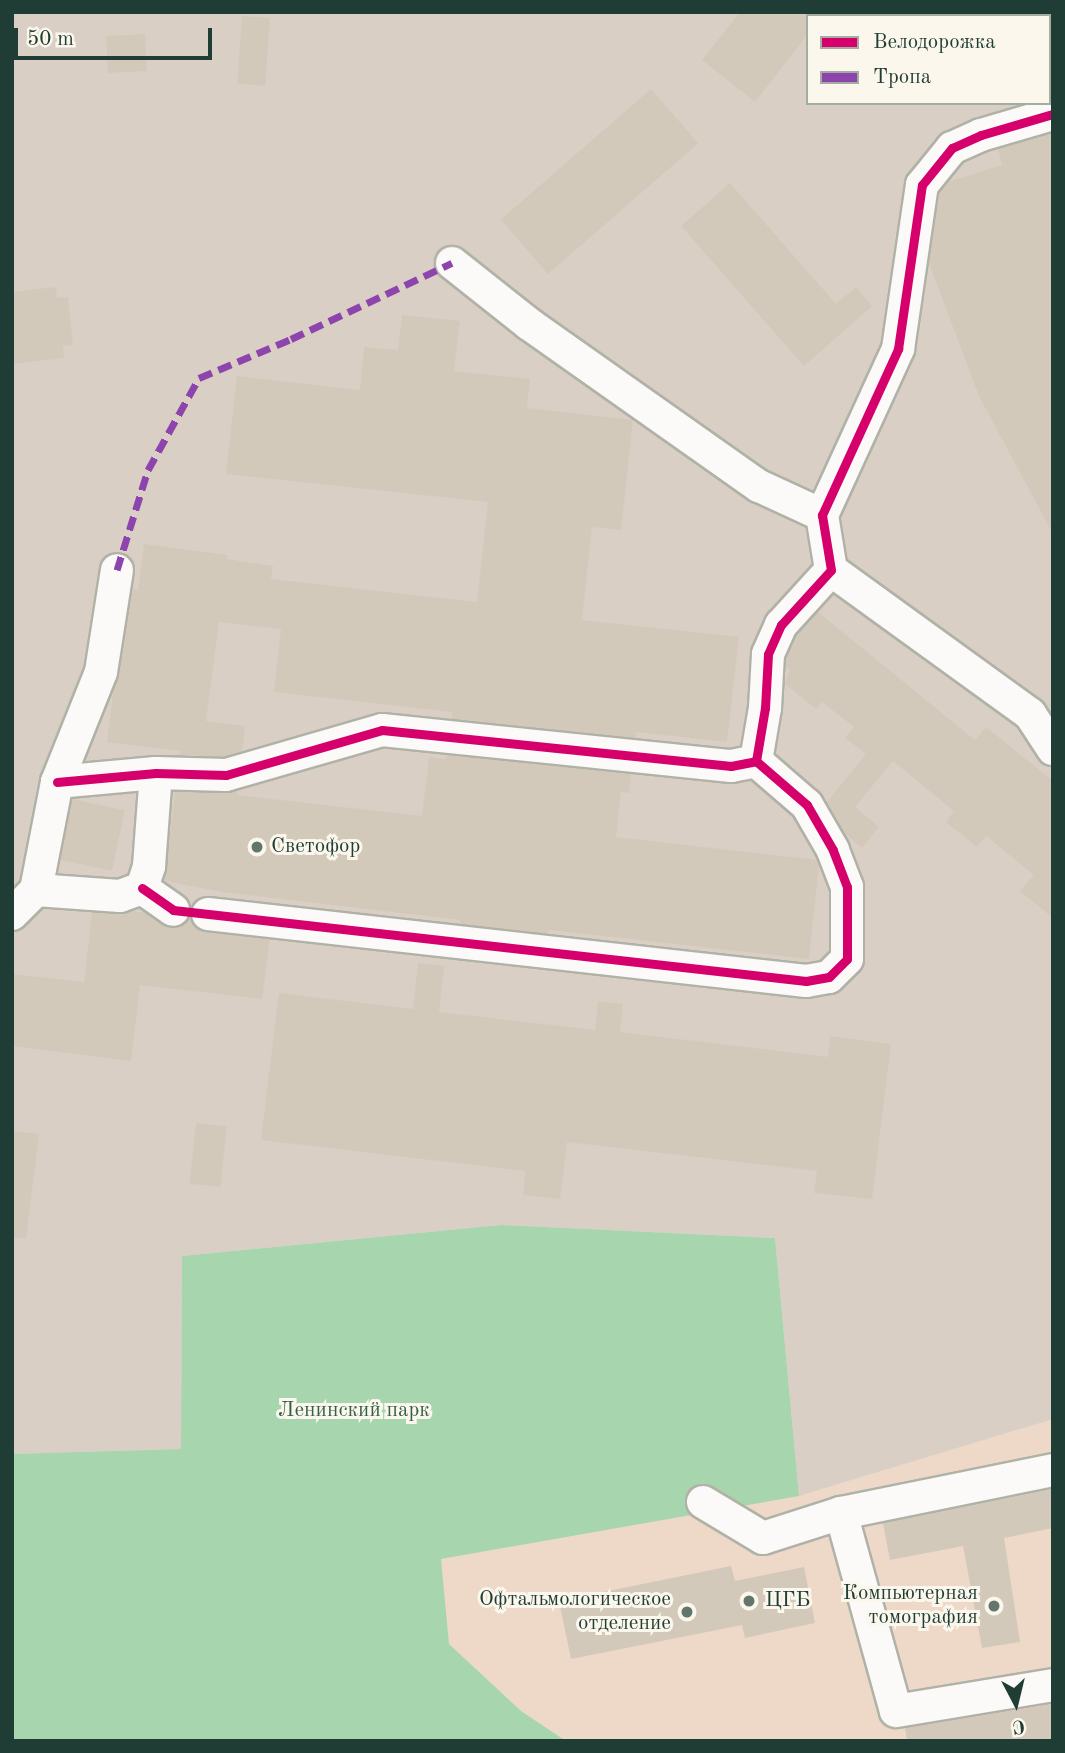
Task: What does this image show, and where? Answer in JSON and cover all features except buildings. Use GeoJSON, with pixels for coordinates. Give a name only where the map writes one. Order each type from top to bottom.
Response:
{"type":"FeatureCollection","features":[{"type":"Feature","properties":{"kind":"street"},"geometry":{"type":"LineString","coordinates":[[1053,114],[981,135],[952,148],[922,185],[898,349],[822,515],[831,570],[1030,714],[1053,750]]}},
{"type":"Feature","properties":{"kind":"street"},"geometry":{"type":"LineString","coordinates":[[452,263],[529,324],[759,486],[822,515]]}},
{"type":"Feature","properties":{"kind":"street"},"geometry":{"type":"LineString","coordinates":[[12,914],[36,890],[57,782],[101,672],[117,570]]}},
{"type":"Feature","properties":{"kind":"street"},"geometry":{"type":"LineString","coordinates":[[755,761],[765,708],[768,654],[782,625],[831,570]]}},
{"type":"Feature","properties":{"kind":"street"},"geometry":{"type":"LineString","coordinates":[[57,782],[156,773],[226,775],[382,730],[731,766],[755,761]]}},
{"type":"Feature","properties":{"kind":"street"},"geometry":{"type":"LineString","coordinates":[[208,914],[806,981],[829,977],[847,959],[847,887],[833,850],[807,805],[755,761]]}},
{"type":"Feature","properties":{"kind":"street"},"geometry":{"type":"LineString","coordinates":[[142,888],[149,866],[156,773]]}},
{"type":"Feature","properties":{"kind":"street"},"geometry":{"type":"LineString","coordinates":[[36,890],[120,896],[142,888]]}},
{"type":"Feature","properties":{"kind":"street"},"geometry":{"type":"LineString","coordinates":[[142,888],[173,910]]}},
{"type":"Feature","properties":{"kind":"street"},"geometry":{"type":"LineString","coordinates":[[703,1502],[764,1538],[841,1513],[1053,1470]]}},
{"type":"Feature","properties":{"kind":"street"},"geometry":{"type":"LineString","coordinates":[[841,1513],[896,1711],[1053,1685]]}},
{"type":"Feature","properties":{"kind":"shaded area"},"geometry":{"type":"Polygon","coordinates":[[[12,12],[1053,12],[1053,1419],[799,1496],[775,1238],[501,1225],[182,1256],[181,1449],[12,1454],[12,12]]]}},
{"type":"Feature","properties":{"kind":"shaded area","name":"ЦГБ"},"geometry":{"type":"Polygon","coordinates":[[[1053,1419],[1053,1741],[566,1741],[521,1711],[449,1644],[441,1558],[799,1496],[1053,1419]]]}},
{"type":"Feature","properties":{"kind":"green space","name":"Ленинский парк"},"geometry":{"type":"Polygon","coordinates":[[[501,1225],[775,1238],[799,1496],[441,1559],[449,1644],[521,1711],[566,1741],[12,1741],[12,1454],[181,1449],[182,1256],[501,1225]]]}},
{"type":"Feature","properties":{"kind":"marked path"},"geometry":{"type":"LineString","coordinates":[[117,570],[148,470],[199,378],[291,339],[452,263]]}},
{"type":"Feature","properties":{"kind":"cycle path"},"geometry":{"type":"LineString","coordinates":[[57,782],[156,773],[226,775],[382,730],[731,766],[756,761],[765,708],[768,654],[781,625],[831,570],[822,515],[898,349],[922,185],[952,148],[981,135],[1053,114]]}},
{"type":"Feature","properties":{"kind":"cycle path"},"geometry":{"type":"LineString","coordinates":[[142,888],[173,910],[806,981],[829,977],[847,959],[847,887],[833,850],[807,805],[756,761]]}},
{"type":"Feature","properties":{"kind":"place","name":"Светофор"},"geometry":{"type":"Point","coordinates":[257,847]}},
{"type":"Feature","properties":{"kind":"place","name":"ЦГБ"},"geometry":{"type":"Point","coordinates":[749,1601]}},
{"type":"Feature","properties":{"kind":"place","name":"Компьютерная томография"},"geometry":{"type":"Point","coordinates":[994,1606]}},
{"type":"Feature","properties":{"kind":"place","name":"Офтальмологическое отделение"},"geometry":{"type":"Point","coordinates":[687,1612]}}]}
